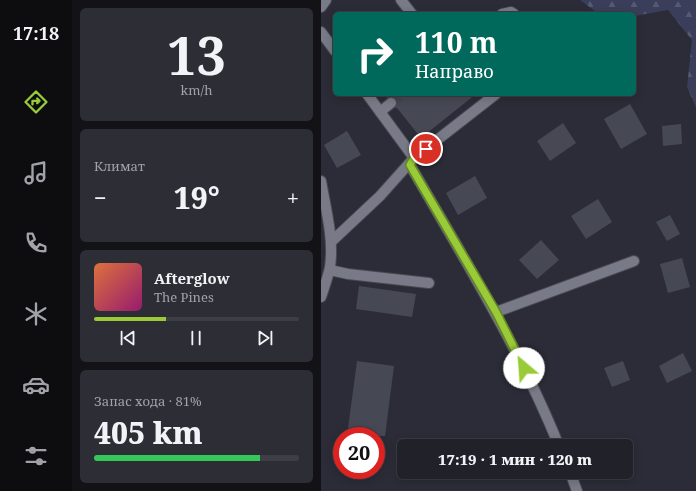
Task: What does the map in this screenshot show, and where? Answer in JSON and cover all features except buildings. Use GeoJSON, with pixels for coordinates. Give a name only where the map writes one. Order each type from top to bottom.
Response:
{"type":"FeatureCollection","features":[{"type":"Feature","properties":{"kind":"street"},"geometry":{"type":"LineString","coordinates":[[321,7],[325,0]]}},
{"type":"Feature","properties":{"kind":"street"},"geometry":{"type":"LineString","coordinates":[[401,0],[410,12]]}},
{"type":"Feature","properties":{"kind":"street"},"geometry":{"type":"LineString","coordinates":[[321,32],[333,48]]}},
{"type":"Feature","properties":{"kind":"street"},"geometry":{"type":"LineString","coordinates":[[368,96],[412,162],[496,312],[545,410],[556,439]]}},
{"type":"Feature","properties":{"kind":"street"},"geometry":{"type":"LineString","coordinates":[[331,242],[412,162],[494,96]]}},
{"type":"Feature","properties":{"kind":"street"},"geometry":{"type":"LineString","coordinates":[[380,112],[391,103]]}},
{"type":"Feature","properties":{"kind":"street"},"geometry":{"type":"LineString","coordinates":[[321,182],[324,214],[331,242],[329,270],[321,297]]}},
{"type":"Feature","properties":{"kind":"street"},"geometry":{"type":"LineString","coordinates":[[496,312],[634,261]]}},
{"type":"Feature","properties":{"kind":"street"},"geometry":{"type":"LineString","coordinates":[[329,270],[348,274],[429,283]]}},
{"type":"Feature","properties":{"kind":"street"},"geometry":{"type":"LineString","coordinates":[[573,479],[577,491]]}},
{"type":"Feature","properties":{"kind":"green space"},"geometry":{"type":"Polygon","coordinates":[[[580,0],[696,0],[696,107],[687,87],[692,40],[668,10],[636,16],[636,12],[596,12],[580,0]]]}},
{"type":"Feature","properties":{"kind":"tunnel"},"geometry":{"type":"LineString","coordinates":[[391,103],[399,96]]}},
{"type":"Feature","properties":{"kind":"route"},"geometry":{"type":"LineString","coordinates":[[426,149],[414,158],[410,165],[496,312],[524,368]]}}]}
